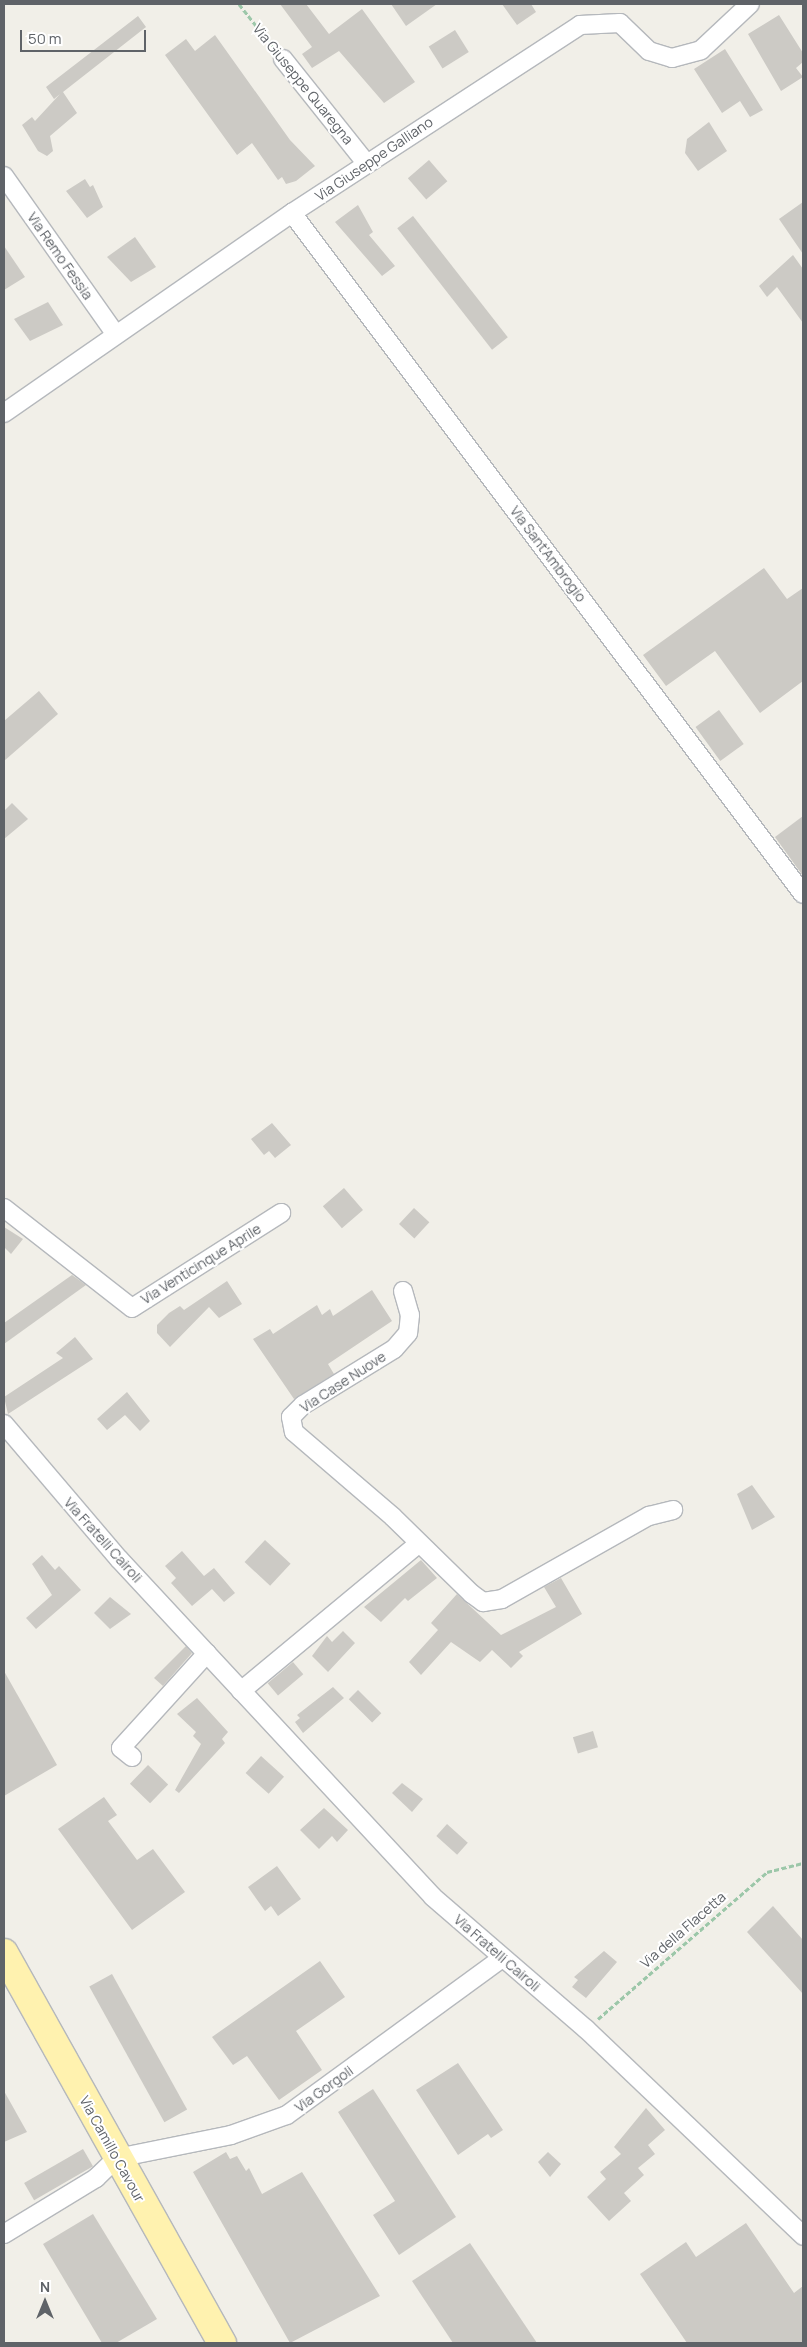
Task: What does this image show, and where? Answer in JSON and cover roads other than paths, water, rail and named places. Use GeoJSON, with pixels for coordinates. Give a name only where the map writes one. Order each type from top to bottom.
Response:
{"type":"FeatureCollection","features":[{"type":"Feature","properties":{"kind":"main road","name":"Via Camillo Cavour"},"geometry":{"type":"LineString","coordinates":[[4,1953],[222,2343]]}},
{"type":"Feature","properties":{"kind":"street","name":"Via Giuseppe Galliano"},"geometry":{"type":"LineString","coordinates":[[4,413],[366,163],[580,25],[620,23],[649,51],[672,58],[702,50],[750,4]]}},
{"type":"Feature","properties":{"kind":"street","name":"Via Giuseppe Quaregna"},"geometry":{"type":"LineString","coordinates":[[283,59],[366,163]]}},
{"type":"Feature","properties":{"kind":"street","name":"Via Remo Fessia"},"geometry":{"type":"LineString","coordinates":[[4,176],[116,335]]}},
{"type":"Feature","properties":{"kind":"street","name":"Via Sant'Ambrogio"},"geometry":{"type":"LineString","coordinates":[[292,213],[803,894]]}},
{"type":"Feature","properties":{"kind":"street","name":"Via Venticinque Aprile"},"geometry":{"type":"LineString","coordinates":[[4,1208],[132,1308],[281,1213]]}},
{"type":"Feature","properties":{"kind":"street","name":"Via Case Nuove"},"geometry":{"type":"LineString","coordinates":[[403,1292],[410,1315],[408,1333],[394,1349],[303,1405],[291,1417],[294,1432],[393,1517],[418,1544],[483,1602],[502,1598],[649,1516],[673,1510]]}},
{"type":"Feature","properties":{"kind":"street","name":"Via Fratelli Cairoli"},"geometry":{"type":"LineString","coordinates":[[4,1424],[119,1559],[433,1898],[586,2030],[803,2236]]}},
{"type":"Feature","properties":{"kind":"street"},"geometry":{"type":"LineString","coordinates":[[241,1691],[418,1544]]}},
{"type":"Feature","properties":{"kind":"street"},"geometry":{"type":"LineString","coordinates":[[132,1757],[121,1748],[207,1653]]}},
{"type":"Feature","properties":{"kind":"street","name":"Via Gorgoli"},"geometry":{"type":"LineString","coordinates":[[117,2158],[231,2135],[287,2115],[502,1958]]}},
{"type":"Feature","properties":{"kind":"street"},"geometry":{"type":"LineString","coordinates":[[4,2234],[96,2178],[117,2158]]}}]}
